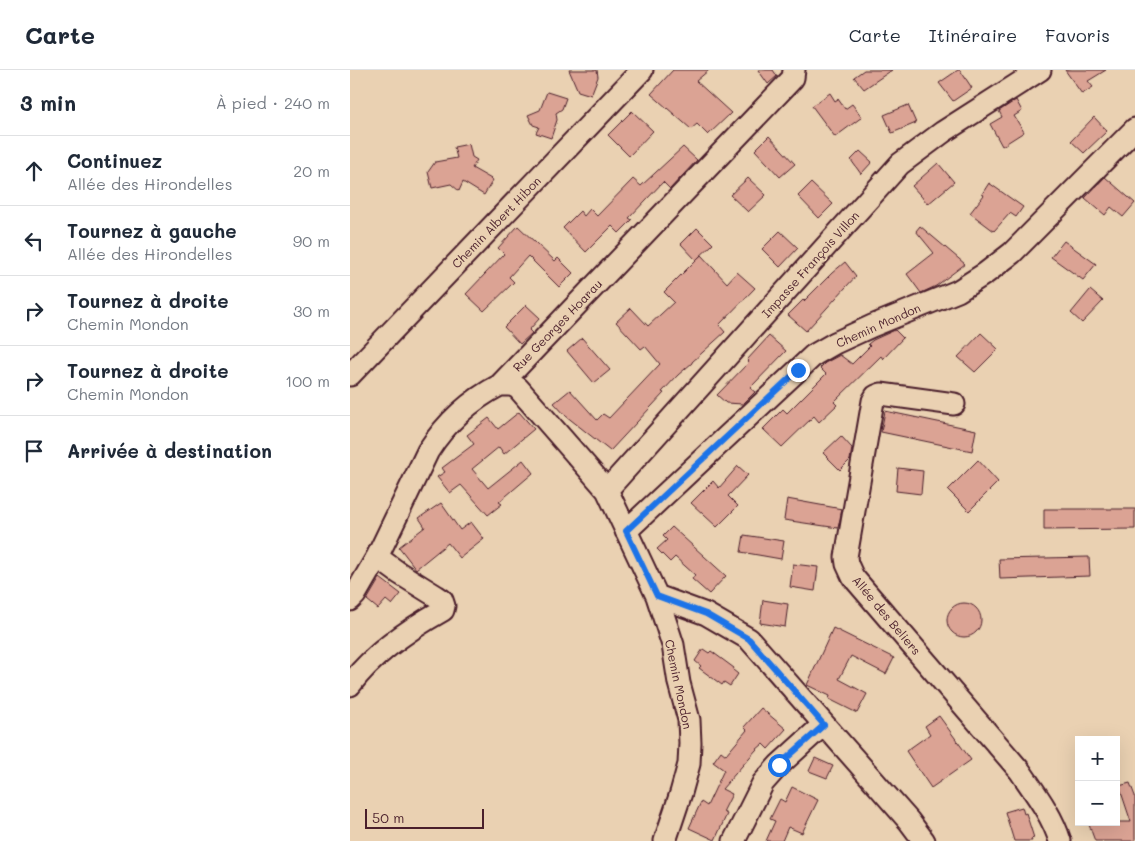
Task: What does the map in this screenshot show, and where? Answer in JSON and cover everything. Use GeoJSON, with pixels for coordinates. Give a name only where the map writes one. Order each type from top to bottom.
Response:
{"type":"FeatureCollection","features":[{"type":"Feature","properties":{"kind":"street","name":"Chemin Albert Hibon"},"geometry":{"type":"LineString","coordinates":[[350,375],[642,70]]}},
{"type":"Feature","properties":{"kind":"street","name":"Rue Georges Hoarau"},"geometry":{"type":"LineString","coordinates":[[350,600],[355,595],[377,557],[421,464],[437,437],[464,409],[500,385],[792,78],[794,70]]}},
{"type":"Feature","properties":{"kind":"street","name":"Impasse François Villon"},"geometry":{"type":"LineString","coordinates":[[606,490],[900,164],[942,132],[1040,70]]}},
{"type":"Feature","properties":{"kind":"street","name":"Chemin Mondon"},"geometry":{"type":"LineString","coordinates":[[626,531],[814,356],[835,343],[872,326],[958,290],[1012,253],[1135,129]]}},
{"type":"Feature","properties":{"kind":"street","name":"Chemin Mondon"},"geometry":{"type":"LineString","coordinates":[[500,385],[506,384],[518,388],[606,490],[657,596],[673,645],[679,683],[690,720],[689,764],[665,841]]}},
{"type":"Feature","properties":{"kind":"street","name":"Allée des Beliers"},"geometry":{"type":"LineString","coordinates":[[954,404],[881,394],[876,396],[846,556],[847,564],[853,577],[1020,771],[1041,801],[1058,833],[1060,841]]}},
{"type":"Feature","properties":{"kind":"street"},"geometry":{"type":"LineString","coordinates":[[350,685],[360,671],[399,638],[443,610],[444,606],[442,600],[377,557]]}},
{"type":"Feature","properties":{"kind":"street"},"geometry":{"type":"LineString","coordinates":[[657,596],[706,614],[749,639],[909,821],[924,841]]}},
{"type":"Feature","properties":{"kind":"street"},"geometry":{"type":"LineString","coordinates":[[734,841],[763,783],[779,765],[824,725]]}},
{"type":"Feature","properties":{"kind":"building"},"geometry":{"type":"Polygon","coordinates":[[[569,70],[597,70],[598,77],[591,95],[578,91],[569,70]]]}},
{"type":"Feature","properties":{"kind":"building"},"geometry":{"type":"Polygon","coordinates":[[[673,70],[709,70],[696,81],[731,113],[708,135],[697,124],[691,129],[651,94],[673,70]]]}},
{"type":"Feature","properties":{"kind":"building"},"geometry":{"type":"Polygon","coordinates":[[[758,70],[773,70],[777,76],[768,84],[758,70]]]}},
{"type":"Feature","properties":{"kind":"building"},"geometry":{"type":"Polygon","coordinates":[[[864,70],[892,70],[864,89],[854,77],[864,70]]]}},
{"type":"Feature","properties":{"kind":"building"},"geometry":{"type":"Polygon","coordinates":[[[960,70],[972,88],[953,101],[939,83],[960,70]]]}},
{"type":"Feature","properties":{"kind":"building"},"geometry":{"type":"Polygon","coordinates":[[[1065,70],[1106,70],[1088,81],[1093,87],[1082,94],[1065,70]]]}},
{"type":"Feature","properties":{"kind":"building"},"geometry":{"type":"Polygon","coordinates":[[[547,92],[566,98],[562,109],[556,113],[557,120],[551,138],[536,133],[539,127],[533,125],[528,115],[540,110],[547,92]]]}},
{"type":"Feature","properties":{"kind":"building"},"geometry":{"type":"Polygon","coordinates":[[[830,93],[835,101],[838,99],[845,109],[852,104],[862,117],[835,137],[812,106],[830,93]]]}},
{"type":"Feature","properties":{"kind":"building"},"geometry":{"type":"Polygon","coordinates":[[[1016,100],[1022,111],[1014,116],[1024,132],[1002,146],[990,124],[1002,117],[999,111],[1016,100]]]}},
{"type":"Feature","properties":{"kind":"building"},"geometry":{"type":"Polygon","coordinates":[[[908,105],[916,123],[892,133],[884,115],[908,105]]]}},
{"type":"Feature","properties":{"kind":"building"},"geometry":{"type":"Polygon","coordinates":[[[632,111],[653,131],[629,156],[608,135],[632,111]]]}},
{"type":"Feature","properties":{"kind":"building"},"geometry":{"type":"Polygon","coordinates":[[[1094,117],[1107,131],[1084,153],[1071,141],[1094,117]]]}},
{"type":"Feature","properties":{"kind":"building"},"geometry":{"type":"Polygon","coordinates":[[[769,136],[795,164],[780,177],[755,150],[769,136]]]}},
{"type":"Feature","properties":{"kind":"building"},"geometry":{"type":"Polygon","coordinates":[[[469,144],[472,157],[477,160],[472,168],[493,180],[484,195],[463,182],[459,191],[451,184],[432,188],[428,172],[435,162],[457,158],[454,147],[469,144]]]}},
{"type":"Feature","properties":{"kind":"building"},"geometry":{"type":"Polygon","coordinates":[[[683,147],[697,160],[670,189],[663,182],[629,218],[632,220],[619,233],[612,226],[586,252],[563,228],[580,211],[584,216],[590,209],[597,216],[633,179],[641,186],[683,147]]]}},
{"type":"Feature","properties":{"kind":"building"},"geometry":{"type":"Polygon","coordinates":[[[860,151],[872,162],[861,174],[851,160],[860,151]]]}},
{"type":"Feature","properties":{"kind":"building"},"geometry":{"type":"Polygon","coordinates":[[[938,163],[954,182],[928,204],[912,186],[938,163]]]}},
{"type":"Feature","properties":{"kind":"building"},"geometry":{"type":"Polygon","coordinates":[[[1105,177],[1135,203],[1123,217],[1111,207],[1105,215],[1085,198],[1105,177]]]}},
{"type":"Feature","properties":{"kind":"building"},"geometry":{"type":"Polygon","coordinates":[[[748,178],[766,195],[748,212],[730,195],[748,178]]]}},
{"type":"Feature","properties":{"kind":"building"},"geometry":{"type":"Polygon","coordinates":[[[811,183],[833,204],[819,218],[798,196],[811,183]]]}},
{"type":"Feature","properties":{"kind":"building"},"geometry":{"type":"Polygon","coordinates":[[[989,183],[1023,207],[1016,217],[1010,213],[994,231],[970,213],[984,195],[982,194],[989,183]]]}},
{"type":"Feature","properties":{"kind":"building"},"geometry":{"type":"Polygon","coordinates":[[[518,226],[555,261],[558,258],[573,273],[559,287],[528,256],[509,277],[514,282],[484,311],[466,294],[504,254],[498,248],[518,226]]]}},
{"type":"Feature","properties":{"kind":"building"},"geometry":{"type":"Polygon","coordinates":[[[920,226],[965,264],[936,286],[921,293],[907,274],[934,253],[916,231],[920,226]]]}},
{"type":"Feature","properties":{"kind":"building"},"geometry":{"type":"Polygon","coordinates":[[[697,228],[713,244],[696,260],[681,244],[697,228]]]}},
{"type":"Feature","properties":{"kind":"building"},"geometry":{"type":"Polygon","coordinates":[[[780,231],[798,248],[780,267],[762,249],[780,231]]]}},
{"type":"Feature","properties":{"kind":"building"},"geometry":{"type":"Polygon","coordinates":[[[1064,241],[1096,264],[1083,280],[1051,257],[1064,241]]]}},
{"type":"Feature","properties":{"kind":"building"},"geometry":{"type":"Polygon","coordinates":[[[701,255],[727,283],[737,272],[755,288],[719,325],[725,332],[678,375],[662,392],[664,393],[610,451],[566,416],[554,403],[570,390],[597,420],[603,414],[609,418],[660,364],[645,346],[641,349],[616,322],[631,308],[648,326],[674,302],[664,292],[701,255]]]}},
{"type":"Feature","properties":{"kind":"building"},"geometry":{"type":"Polygon","coordinates":[[[845,262],[856,276],[806,331],[788,315],[845,262]]]}},
{"type":"Feature","properties":{"kind":"building"},"geometry":{"type":"Polygon","coordinates":[[[1090,290],[1103,301],[1082,323],[1071,313],[1090,290]]]}},
{"type":"Feature","properties":{"kind":"building"},"geometry":{"type":"Polygon","coordinates":[[[526,305],[540,318],[529,330],[532,333],[520,344],[504,327],[526,305]]]}},
{"type":"Feature","properties":{"kind":"building"},"geometry":{"type":"Polygon","coordinates":[[[895,330],[903,338],[883,359],[881,356],[834,402],[837,405],[819,422],[814,416],[782,447],[763,429],[783,409],[787,413],[826,374],[820,368],[825,363],[840,355],[852,364],[870,346],[868,344],[873,340],[895,330]]]}},
{"type":"Feature","properties":{"kind":"building"},"geometry":{"type":"Polygon","coordinates":[[[981,333],[998,349],[975,372],[958,357],[981,333]]]}},
{"type":"Feature","properties":{"kind":"building"},"geometry":{"type":"Polygon","coordinates":[[[769,336],[786,351],[750,388],[755,392],[743,404],[726,403],[717,395],[749,362],[747,360],[769,336]]]}},
{"type":"Feature","properties":{"kind":"building"},"geometry":{"type":"Polygon","coordinates":[[[582,338],[610,370],[594,383],[567,351],[582,338]]]}},
{"type":"Feature","properties":{"kind":"building"},"geometry":{"type":"Polygon","coordinates":[[[885,411],[976,430],[972,451],[881,432],[885,411]]]}},
{"type":"Feature","properties":{"kind":"building"},"geometry":{"type":"Polygon","coordinates":[[[519,412],[534,429],[504,454],[499,447],[472,469],[488,488],[523,460],[533,473],[499,502],[502,504],[488,515],[461,485],[450,493],[437,477],[445,472],[442,468],[474,444],[467,435],[489,418],[498,429],[519,412]]]}},
{"type":"Feature","properties":{"kind":"building"},"geometry":{"type":"Polygon","coordinates":[[[841,436],[852,448],[850,460],[840,470],[823,453],[841,436]]]}},
{"type":"Feature","properties":{"kind":"building"},"geometry":{"type":"Polygon","coordinates":[[[978,460],[998,482],[969,511],[948,490],[978,460]]]}},
{"type":"Feature","properties":{"kind":"building"},"geometry":{"type":"Polygon","coordinates":[[[738,466],[748,475],[728,496],[738,506],[717,527],[691,503],[713,481],[719,488],[738,466]]]}},
{"type":"Feature","properties":{"kind":"building"},"geometry":{"type":"Polygon","coordinates":[[[898,468],[923,471],[921,494],[896,491],[898,468]]]}},
{"type":"Feature","properties":{"kind":"building"},"geometry":{"type":"Polygon","coordinates":[[[787,499],[842,509],[838,528],[784,520],[787,499]]]}},
{"type":"Feature","properties":{"kind":"building"},"geometry":{"type":"Polygon","coordinates":[[[441,503],[460,530],[471,522],[484,539],[460,558],[448,543],[416,569],[399,547],[425,527],[419,518],[441,503]]]}},
{"type":"Feature","properties":{"kind":"building"},"geometry":{"type":"Polygon","coordinates":[[[1044,509],[1135,509],[1135,529],[1044,530],[1044,509]]]}},
{"type":"Feature","properties":{"kind":"building"},"geometry":{"type":"Polygon","coordinates":[[[672,527],[726,576],[709,594],[692,579],[695,575],[675,557],[670,562],[657,549],[667,540],[663,536],[672,527]]]}},
{"type":"Feature","properties":{"kind":"building"},"geometry":{"type":"Polygon","coordinates":[[[744,535],[784,541],[781,559],[741,552],[744,535]]]}},
{"type":"Feature","properties":{"kind":"building"},"geometry":{"type":"Polygon","coordinates":[[[1089,557],[1090,576],[1000,579],[999,559],[1089,557]]]}},
{"type":"Feature","properties":{"kind":"building"},"geometry":{"type":"Polygon","coordinates":[[[793,564],[818,567],[815,591],[790,587],[793,564]]]}},
{"type":"Feature","properties":{"kind":"building"},"geometry":{"type":"Polygon","coordinates":[[[380,578],[401,594],[392,605],[386,600],[378,609],[367,600],[380,578]]]}},
{"type":"Feature","properties":{"kind":"building"},"geometry":{"type":"Polygon","coordinates":[[[763,600],[788,604],[785,627],[760,623],[763,600]]]}},
{"type":"Feature","properties":{"kind":"building"},"geometry":{"type":"Polygon","coordinates":[[[964,603],[976,608],[981,620],[976,632],[964,637],[952,632],[947,620],[952,608],[964,603]]]}},
{"type":"Feature","properties":{"kind":"building"},"geometry":{"type":"Polygon","coordinates":[[[833,628],[894,658],[886,674],[851,656],[839,679],[867,694],[857,713],[829,699],[830,696],[807,685],[833,628]]]}},
{"type":"Feature","properties":{"kind":"building"},"geometry":{"type":"Polygon","coordinates":[[[703,649],[709,653],[711,651],[734,668],[733,670],[738,674],[730,686],[724,682],[722,685],[699,668],[701,666],[695,661],[703,649]]]}},
{"type":"Feature","properties":{"kind":"building"},"geometry":{"type":"Polygon","coordinates":[[[761,708],[786,729],[768,749],[763,744],[756,750],[722,789],[732,794],[723,812],[727,814],[715,840],[689,828],[701,802],[707,806],[724,770],[713,762],[721,751],[726,755],[747,730],[744,727],[761,708]]]}},
{"type":"Feature","properties":{"kind":"building"},"geometry":{"type":"Polygon","coordinates":[[[939,716],[971,760],[931,788],[906,751],[930,734],[925,726],[939,716]]]}},
{"type":"Feature","properties":{"kind":"building"},"geometry":{"type":"Polygon","coordinates":[[[815,758],[833,766],[827,778],[809,771],[815,758]]]}},
{"type":"Feature","properties":{"kind":"building"},"geometry":{"type":"Polygon","coordinates":[[[1130,783],[1135,796],[1135,841],[1095,841],[1089,826],[1120,826],[1120,822],[1131,822],[1120,786],[1130,783]]]}},
{"type":"Feature","properties":{"kind":"building"},"geometry":{"type":"Polygon","coordinates":[[[792,787],[818,800],[802,833],[788,827],[782,841],[766,841],[775,821],[770,819],[780,799],[785,802],[792,787]]]}},
{"type":"Feature","properties":{"kind":"building"},"geometry":{"type":"Polygon","coordinates":[[[1022,807],[1024,814],[1026,813],[1034,838],[1031,839],[1032,841],[1014,841],[1005,812],[1022,807]]]}},
{"type":"Feature","properties":{"kind":"route"},"geometry":{"type":"LineString","coordinates":[[779,765],[824,725],[749,639],[706,614],[657,596],[626,531],[798,370]]}}]}
